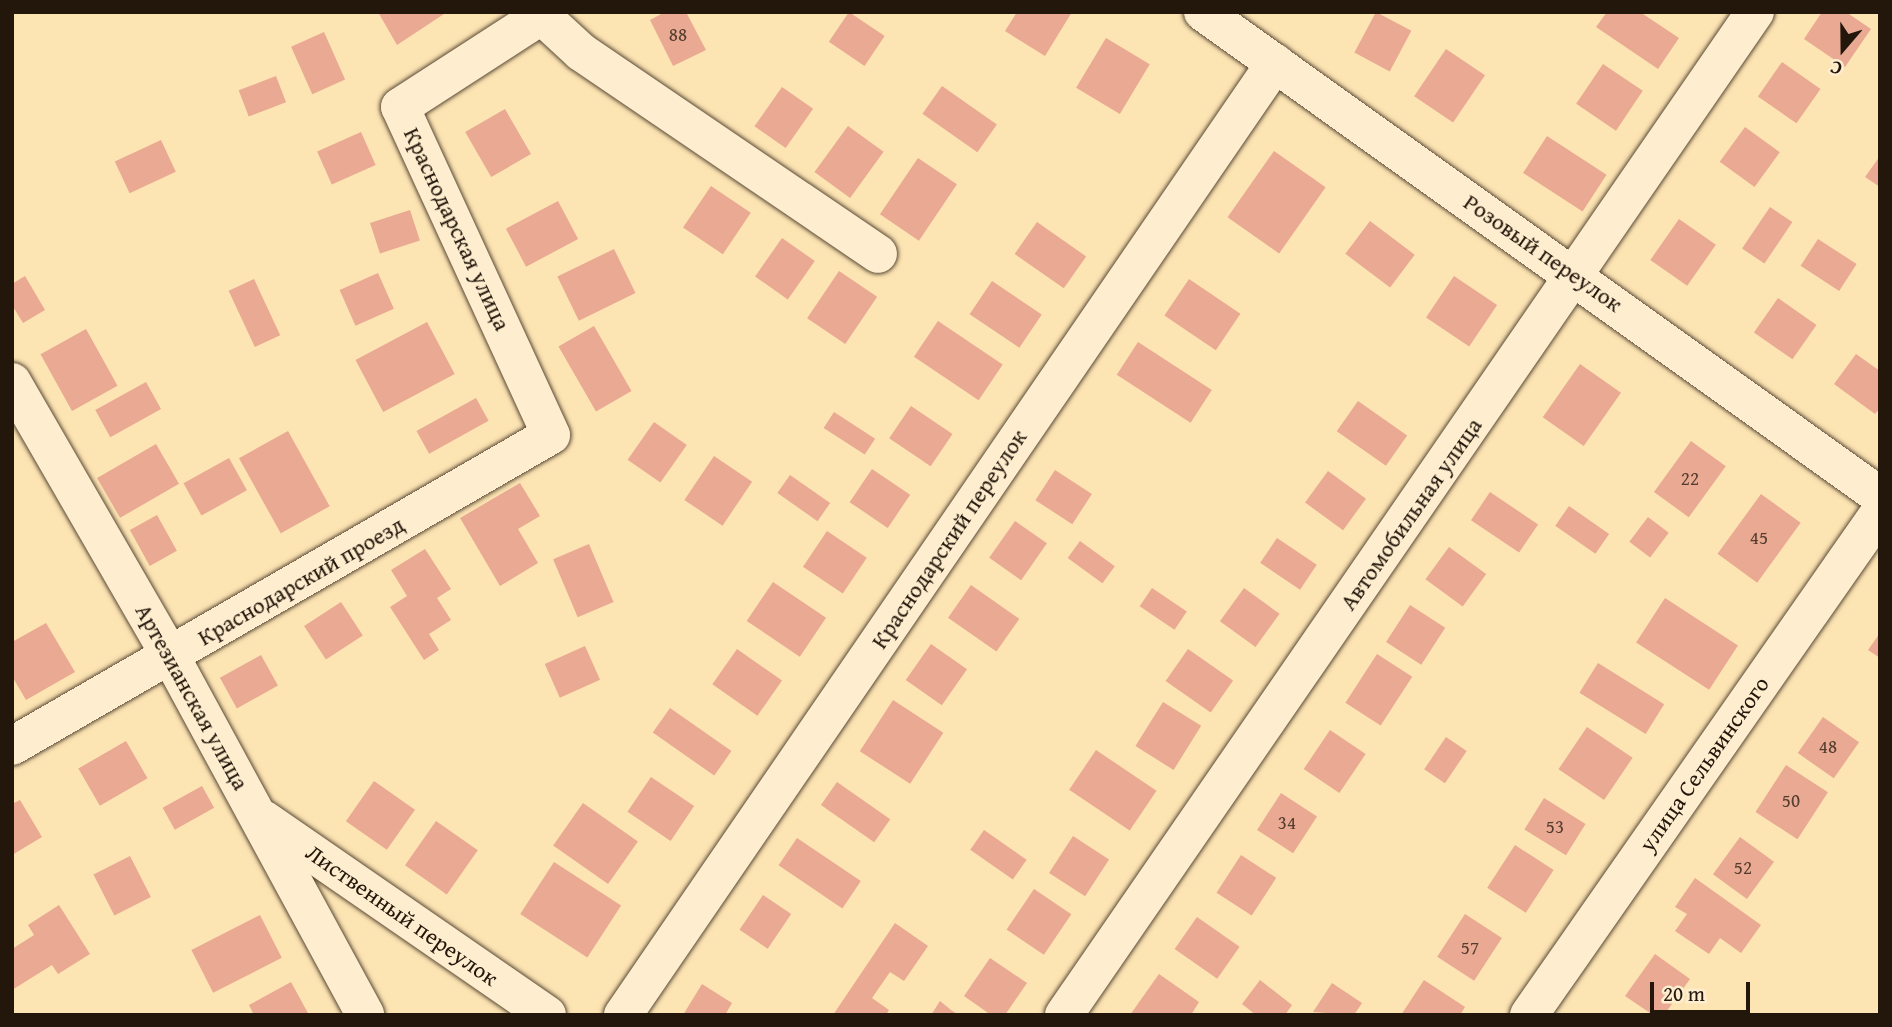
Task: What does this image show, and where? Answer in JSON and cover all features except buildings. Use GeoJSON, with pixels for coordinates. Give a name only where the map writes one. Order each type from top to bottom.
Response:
{"type":"FeatureCollection","features":[{"type":"Feature","properties":{"kind":"street","name":"Розовый переулок"},"geometry":{"type":"LineString","coordinates":[[1203,12],[1576,276],[1880,496]]}},
{"type":"Feature","properties":{"kind":"street","name":"Автомобильная улица"},"geometry":{"type":"LineString","coordinates":[[1064,1015],[1576,276],[1755,12]]}},
{"type":"Feature","properties":{"kind":"street"},"geometry":{"type":"LineString","coordinates":[[545,14],[580,52],[878,254]]}},
{"type":"Feature","properties":{"kind":"street","name":"Краснодарская улица"},"geometry":{"type":"LineString","coordinates":[[545,14],[400,107],[551,435]]}},
{"type":"Feature","properties":{"kind":"street","name":"Краснодарский переулок"},"geometry":{"type":"LineString","coordinates":[[623,1015],[1275,63]]}},
{"type":"Feature","properties":{"kind":"street","name":"Артезианская улица"},"geometry":{"type":"LineString","coordinates":[[12,382],[171,657],[365,1015]]}},
{"type":"Feature","properties":{"kind":"street","name":"Краснодарский проезд"},"geometry":{"type":"LineString","coordinates":[[12,746],[171,657],[551,435]]}},
{"type":"Feature","properties":{"kind":"street","name":"улица Сельвинского"},"geometry":{"type":"LineString","coordinates":[[1529,1015],[1880,512]]}},
{"type":"Feature","properties":{"kind":"street","name":"Лиственный переулок"},"geometry":{"type":"LineString","coordinates":[[257,814],[547,1015]]}}]}
